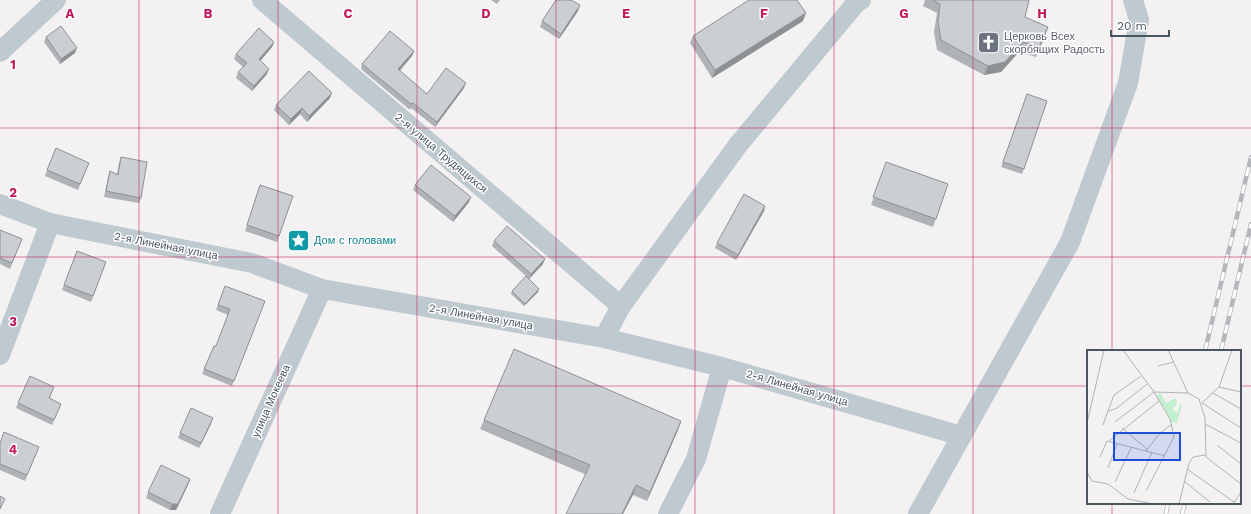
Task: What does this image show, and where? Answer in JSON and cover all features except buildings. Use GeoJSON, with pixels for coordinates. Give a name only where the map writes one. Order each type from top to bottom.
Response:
{"type":"FeatureCollection","features":[{"type":"Feature","properties":{"kind":"street"},"geometry":{"type":"LineString","coordinates":[[0,52],[56,0]]}},
{"type":"Feature","properties":{"kind":"street","name":"2-я улица Трудящихся"},"geometry":{"type":"LineString","coordinates":[[262,0],[621,306]]}},
{"type":"Feature","properties":{"kind":"street"},"geometry":{"type":"LineString","coordinates":[[604,338],[621,306],[738,145],[856,3],[861,0]]}},
{"type":"Feature","properties":{"kind":"street"},"geometry":{"type":"LineString","coordinates":[[918,514],[1070,242],[1128,83],[1139,20],[1133,0]]}},
{"type":"Feature","properties":{"kind":"street","name":"2-я Линейная улица"},"geometry":{"type":"LineString","coordinates":[[0,204],[50,223],[252,263],[322,289],[604,338],[722,367],[962,436]]}},
{"type":"Feature","properties":{"kind":"street"},"geometry":{"type":"LineString","coordinates":[[0,355],[50,223]]}},
{"type":"Feature","properties":{"kind":"street","name":"улица Мокеева"},"geometry":{"type":"LineString","coordinates":[[220,514],[322,289]]}},
{"type":"Feature","properties":{"kind":"street"},"geometry":{"type":"LineString","coordinates":[[668,514],[696,459],[722,367]]}},
{"type":"Feature","properties":{"kind":"railway"},"geometry":{"type":"LineString","coordinates":[[1205,350],[1251,157]]}},
{"type":"Feature","properties":{"kind":"railway"},"geometry":{"type":"LineString","coordinates":[[1221,350],[1251,224]]}},
{"type":"Feature","properties":{"kind":"railway"},"geometry":{"type":"LineString","coordinates":[[1166,514],[1168,504]]}},
{"type":"Feature","properties":{"kind":"railway"},"geometry":{"type":"LineString","coordinates":[[1182,514],[1185,504]]}},
{"type":"Feature","properties":{"kind":"place","name":"Церковь Всех скорбящих Радость"},"geometry":{"type":"Point","coordinates":[989,42]}},
{"type":"Feature","properties":{"kind":"place","name":"Дом с головами"},"geometry":{"type":"Point","coordinates":[299,240]}}]}
